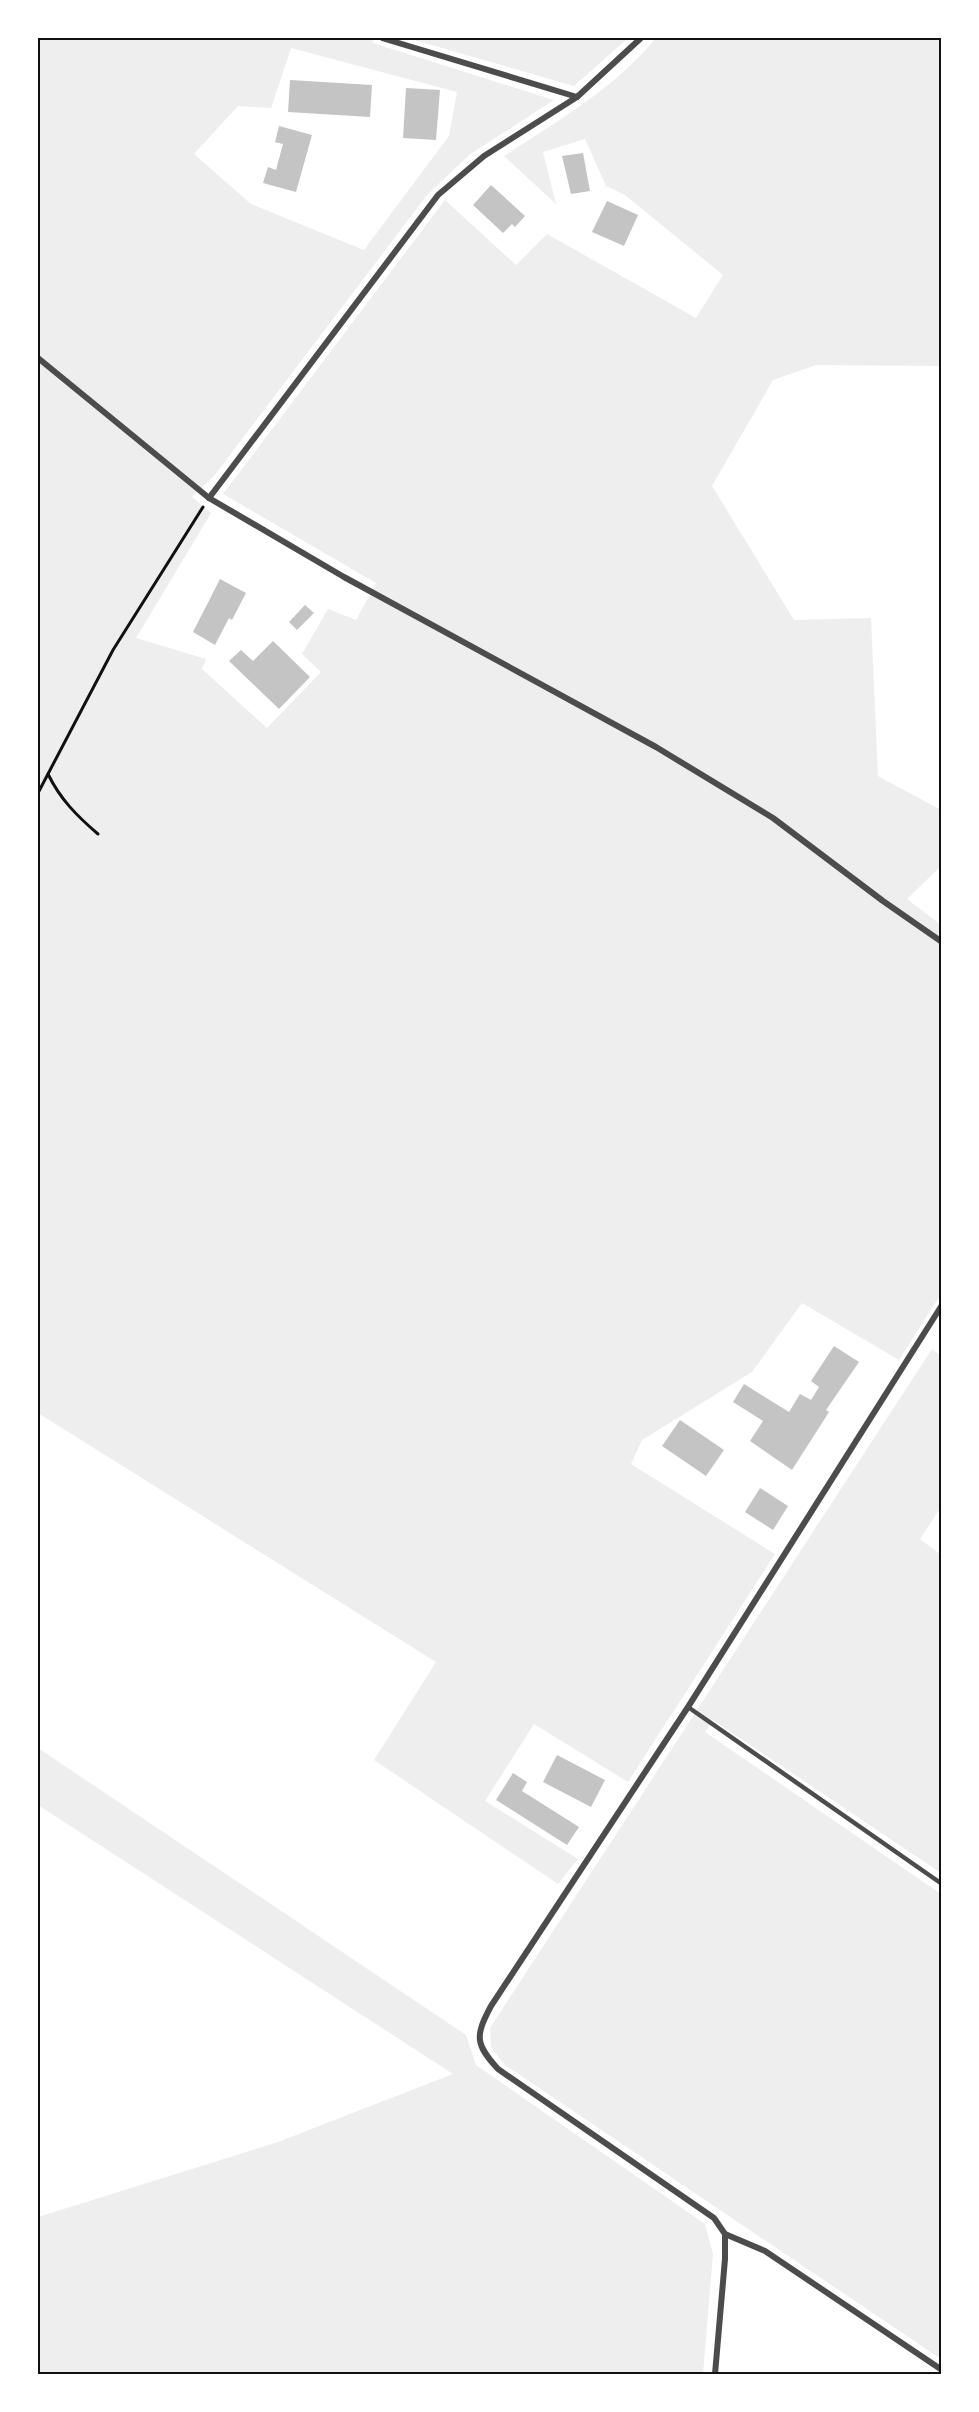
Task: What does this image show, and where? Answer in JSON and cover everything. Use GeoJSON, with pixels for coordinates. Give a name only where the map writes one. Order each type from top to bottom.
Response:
{"type":"FeatureCollection","features":[{"type":"Feature","properties":{"kind":"street"},"geometry":{"type":"LineString","coordinates":[[382,38],[577,97]]}},
{"type":"Feature","properties":{"kind":"street"},"geometry":{"type":"LineString","coordinates":[[208,498],[438,195],[484,156],[577,97],[641,38]]}},
{"type":"Feature","properties":{"kind":"street"},"geometry":{"type":"LineString","coordinates":[[38,358],[208,498],[344,577],[656,747],[763,812],[942,942]]}},
{"type":"Feature","properties":{"kind":"street"},"geometry":{"type":"LineString","coordinates":[[942,1305],[688,1707],[491,2006],[482,2023],[478,2039],[485,2055],[498,2069],[714,2218],[725,2234],[765,2251],[942,2370]]}},
{"type":"Feature","properties":{"kind":"street"},"geometry":{"type":"LineString","coordinates":[[715,2374],[725,2234]]}},
{"type":"Feature","properties":{"kind":"lane"},"geometry":{"type":"LineString","coordinates":[[688,1707],[942,1884]]}},
{"type":"Feature","properties":{"kind":"path"},"geometry":{"type":"LineString","coordinates":[[38,793],[113,650],[208,498]]}},
{"type":"Feature","properties":{"kind":"path"},"geometry":{"type":"LineString","coordinates":[[48,774],[63,800],[98,834]]}},
{"type":"Feature","properties":{"kind":"shaded area"},"geometry":{"type":"Polygon","coordinates":[[[38,38],[372,38],[373,43],[554,100],[469,155],[427,195],[214,476],[192,497],[211,513],[136,638],[206,659],[202,669],[267,728],[321,672],[302,654],[328,609],[356,620],[376,583],[223,494],[445,200],[516,265],[547,234],[696,318],[723,275],[625,195],[606,186],[585,139],[543,152],[556,204],[504,156],[585,103],[623,73],[656,38],[941,38],[941,366],[816,365],[773,380],[712,486],[794,620],[871,618],[878,776],[941,810],[941,866],[907,899],[941,925],[941,1294],[899,1360],[802,1303],[752,1372],[642,1440],[631,1464],[775,1554],[628,1782],[534,1724],[485,1801],[578,1859],[558,1884],[374,1760],[436,1662],[38,1413],[38,38]],[[291,48],[271,108],[238,106],[194,154],[251,204],[364,250],[449,136],[457,92],[291,48]]]}},
{"type":"Feature","properties":{"kind":"shaded area"},"geometry":{"type":"Polygon","coordinates":[[[407,38],[628,38],[574,86],[407,38]]]}},
{"type":"Feature","properties":{"kind":"shaded area"},"geometry":{"type":"Polygon","coordinates":[[[932,1349],[941,1356],[941,1507],[920,1539],[941,1555],[941,1873],[713,1720],[705,1732],[941,1894],[941,2359],[505,2065],[491,2047],[490,2028],[932,1349]]]}},
{"type":"Feature","properties":{"kind":"shaded area"},"geometry":{"type":"Polygon","coordinates":[[[38,1748],[466,2035],[476,2065],[705,2224],[713,2254],[703,2374],[38,2374],[38,2217],[278,2142],[453,2074],[38,1805],[38,1748]]]}},
{"type":"Feature","properties":{"kind":"building"},"geometry":{"type":"Polygon","coordinates":[[[290,80],[372,85],[370,117],[288,112],[290,80]]]}},
{"type":"Feature","properties":{"kind":"building"},"geometry":{"type":"Polygon","coordinates":[[[406,88],[440,90],[436,140],[403,138],[406,88]]]}},
{"type":"Feature","properties":{"kind":"building"},"geometry":{"type":"Polygon","coordinates":[[[279,126],[312,135],[296,192],[263,183],[268,167],[276,170],[283,144],[275,142],[279,126]]]}},
{"type":"Feature","properties":{"kind":"building"},"geometry":{"type":"Polygon","coordinates":[[[583,153],[590,191],[571,194],[562,156],[583,153]]]}},
{"type":"Feature","properties":{"kind":"building"},"geometry":{"type":"Polygon","coordinates":[[[491,185],[525,216],[515,227],[512,224],[503,233],[473,205],[491,185]]]}},
{"type":"Feature","properties":{"kind":"building"},"geometry":{"type":"Polygon","coordinates":[[[607,201],[638,215],[624,246],[592,232],[607,201]]]}},
{"type":"Feature","properties":{"kind":"building"},"geometry":{"type":"Polygon","coordinates":[[[220,579],[246,593],[232,620],[229,618],[215,645],[193,632],[220,579]]]}},
{"type":"Feature","properties":{"kind":"building"},"geometry":{"type":"Polygon","coordinates":[[[305,605],[314,613],[297,630],[289,622],[305,605]]]}},
{"type":"Feature","properties":{"kind":"building"},"geometry":{"type":"Polygon","coordinates":[[[273,641],[310,677],[279,709],[229,661],[241,650],[253,661],[273,641]]]}},
{"type":"Feature","properties":{"kind":"building"},"geometry":{"type":"Polygon","coordinates":[[[834,1346],[859,1362],[826,1410],[829,1412],[792,1470],[750,1441],[763,1421],[733,1402],[744,1384],[789,1412],[800,1394],[811,1400],[819,1387],[811,1381],[834,1346]]]}},
{"type":"Feature","properties":{"kind":"building"},"geometry":{"type":"Polygon","coordinates":[[[680,1420],[724,1450],[706,1476],[662,1446],[680,1420]]]}},
{"type":"Feature","properties":{"kind":"building"},"geometry":{"type":"Polygon","coordinates":[[[760,1488],[788,1506],[773,1530],[745,1512],[760,1488]]]}},
{"type":"Feature","properties":{"kind":"building"},"geometry":{"type":"Polygon","coordinates":[[[557,1755],[605,1780],[591,1807],[543,1782],[557,1755]]]}},
{"type":"Feature","properties":{"kind":"building"},"geometry":{"type":"Polygon","coordinates":[[[513,1773],[527,1782],[522,1791],[579,1827],[567,1845],[496,1800],[513,1773]]]}}]}
